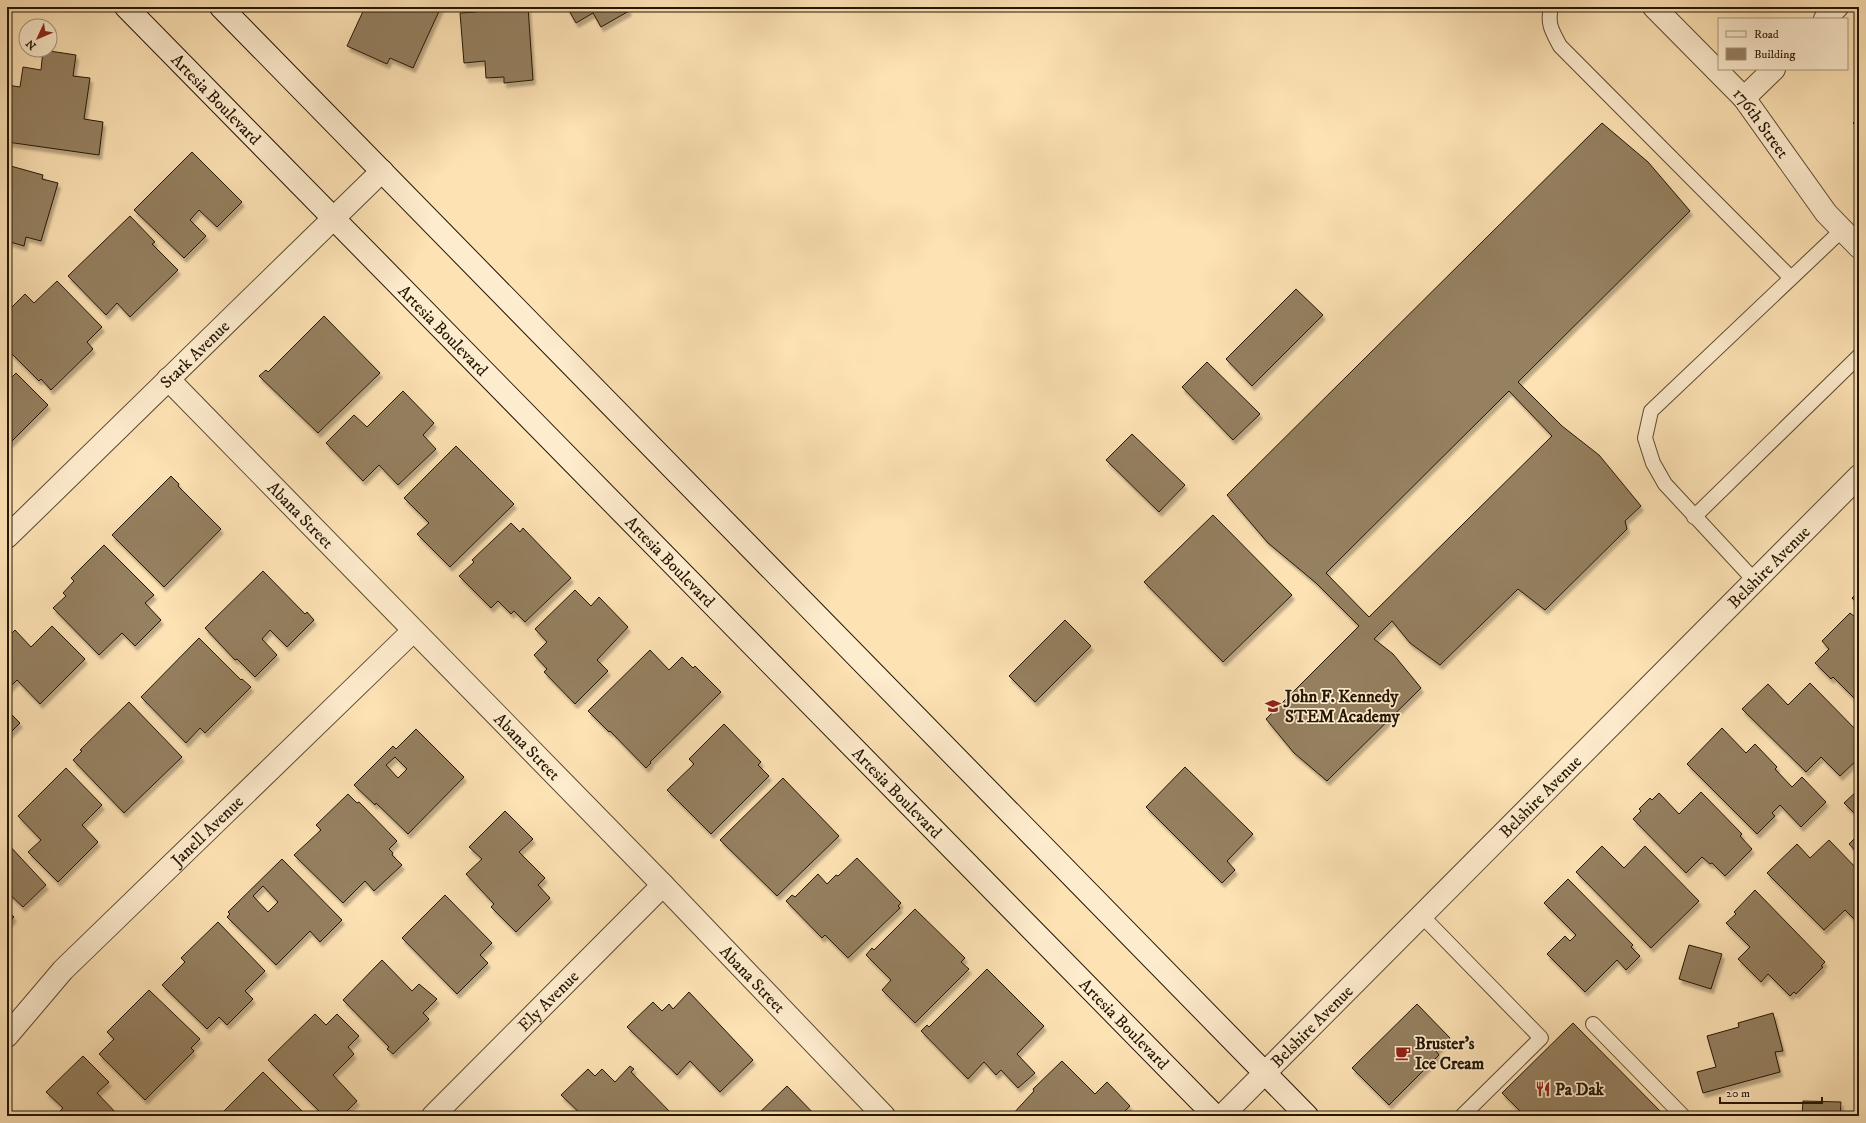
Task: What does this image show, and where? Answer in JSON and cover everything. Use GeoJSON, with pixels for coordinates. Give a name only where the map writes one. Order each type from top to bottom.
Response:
{"type":"FeatureCollection","features":[{"type":"Feature","properties":{"kind":"street","name":"Artesia Boulevard"},"geometry":{"type":"LineString","coordinates":[[126,7],[1215,1116]]}},
{"type":"Feature","properties":{"kind":"street"},"geometry":{"type":"LineString","coordinates":[[221,7],[1307,1116]]}},
{"type":"Feature","properties":{"kind":"street","name":"176th Street"},"geometry":{"type":"LineString","coordinates":[[1654,7],[1744,98],[1826,213],[1859,248]]}},
{"type":"Feature","properties":{"kind":"street"},"geometry":{"type":"LineString","coordinates":[[1826,18],[1837,7]]}},
{"type":"Feature","properties":{"kind":"street"},"geometry":{"type":"LineString","coordinates":[[1744,98],[1773,70]]}},
{"type":"Feature","properties":{"kind":"street","name":"Stark Avenue"},"geometry":{"type":"LineString","coordinates":[[7,537],[382,172]]}},
{"type":"Feature","properties":{"kind":"street","name":"Abana Street"},"geometry":{"type":"LineString","coordinates":[[168,379],[663,885],[884,1116]]}},
{"type":"Feature","properties":{"kind":"street","name":"Belshire Avenue"},"geometry":{"type":"LineString","coordinates":[[1222,1116],[1859,476]]}},
{"type":"Feature","properties":{"kind":"street","name":"Janell Avenue"},"geometry":{"type":"LineString","coordinates":[[7,1036],[63,970],[413,631]]}},
{"type":"Feature","properties":{"kind":"street","name":"Ely Avenue"},"geometry":{"type":"LineString","coordinates":[[433,1116],[663,885]]}},
{"type":"Feature","properties":{"kind":"lane"},"geometry":{"type":"LineString","coordinates":[[1550,7],[1548,19],[1552,33],[1560,46],[1791,278]]}},
{"type":"Feature","properties":{"kind":"lane"},"geometry":{"type":"LineString","coordinates":[[1755,581],[1665,484],[1653,463],[1645,438],[1651,411],[1842,230]]}},
{"type":"Feature","properties":{"kind":"lane"},"geometry":{"type":"LineString","coordinates":[[1694,517],[1859,356]]}},
{"type":"Feature","properties":{"kind":"lane"},"geometry":{"type":"LineString","coordinates":[[1422,916],[1541,1038],[1462,1116]]}},
{"type":"Feature","properties":{"kind":"lane"},"geometry":{"type":"LineString","coordinates":[[1593,1024],[1683,1116]]}},
{"type":"Feature","properties":{"kind":"building"},"geometry":{"type":"Polygon","coordinates":[[[365,7],[441,7],[413,68],[390,58],[387,64],[347,46],[365,7]]]}},
{"type":"Feature","properties":{"kind":"building"},"geometry":{"type":"Polygon","coordinates":[[[476,7],[528,7],[533,80],[504,83],[504,77],[486,78],[485,61],[464,63],[460,13],[476,12],[476,7]]]}},
{"type":"Feature","properties":{"kind":"building"},"geometry":{"type":"Polygon","coordinates":[[[567,7],[627,7],[629,11],[601,27],[593,13],[576,23],[567,7]]]}},
{"type":"Feature","properties":{"kind":"building"},"geometry":{"type":"Polygon","coordinates":[[[58,52],[76,55],[73,76],[90,78],[84,119],[103,122],[99,155],[7,142],[7,85],[20,87],[23,67],[41,70],[42,58],[58,58],[58,52]]]}},
{"type":"Feature","properties":{"kind":"building"},"geometry":{"type":"Polygon","coordinates":[[[1859,117],[1859,128],[1853,123],[1859,117]]]}},
{"type":"Feature","properties":{"kind":"building"},"geometry":{"type":"Polygon","coordinates":[[[1602,123],[1648,162],[1690,211],[1518,382],[1562,426],[1599,455],[1641,506],[1625,521],[1627,529],[1545,610],[1518,589],[1440,665],[1410,643],[1392,621],[1374,639],[1393,654],[1421,688],[1327,781],[1294,753],[1266,719],[1359,626],[1316,583],[1268,543],[1227,495],[1602,123]],[[1509,391],[1326,573],[1369,617],[1552,436],[1509,391]]]}},
{"type":"Feature","properties":{"kind":"building"},"geometry":{"type":"Polygon","coordinates":[[[192,152],[242,202],[217,227],[199,210],[190,220],[206,236],[184,258],[134,210],[192,152]]]}},
{"type":"Feature","properties":{"kind":"building"},"geometry":{"type":"Polygon","coordinates":[[[7,165],[43,175],[42,179],[58,183],[41,241],[26,237],[24,246],[7,241],[7,165]]]}},
{"type":"Feature","properties":{"kind":"building"},"geometry":{"type":"Polygon","coordinates":[[[130,216],[155,242],[152,244],[178,270],[130,317],[117,303],[106,315],[68,276],[130,216]]]}},
{"type":"Feature","properties":{"kind":"building"},"geometry":{"type":"Polygon","coordinates":[[[57,281],[102,327],[87,342],[93,349],[51,390],[41,379],[39,381],[7,349],[7,337],[10,334],[7,330],[11,325],[7,321],[7,312],[25,294],[34,303],[57,281]]]}},
{"type":"Feature","properties":{"kind":"building"},"geometry":{"type":"Polygon","coordinates":[[[1296,289],[1323,315],[1252,386],[1226,359],[1296,289]]]}},
{"type":"Feature","properties":{"kind":"building"},"geometry":{"type":"Polygon","coordinates":[[[324,316],[380,373],[318,433],[259,376],[266,370],[268,372],[324,316]]]}},
{"type":"Feature","properties":{"kind":"building"},"geometry":{"type":"Polygon","coordinates":[[[1207,362],[1260,414],[1233,440],[1182,387],[1207,362]]]}},
{"type":"Feature","properties":{"kind":"building"},"geometry":{"type":"Polygon","coordinates":[[[16,373],[48,405],[10,443],[7,440],[7,382],[16,373]]]}},
{"type":"Feature","properties":{"kind":"building"},"geometry":{"type":"Polygon","coordinates":[[[403,391],[434,423],[423,435],[436,449],[398,485],[379,465],[363,481],[326,443],[354,415],[367,427],[403,391]]]}},
{"type":"Feature","properties":{"kind":"building"},"geometry":{"type":"Polygon","coordinates":[[[1132,434],[1185,485],[1159,512],[1106,460],[1132,434]]]}},
{"type":"Feature","properties":{"kind":"building"},"geometry":{"type":"Polygon","coordinates":[[[456,446],[514,504],[450,567],[417,534],[429,523],[404,498],[456,446]]]}},
{"type":"Feature","properties":{"kind":"building"},"geometry":{"type":"Polygon","coordinates":[[[171,476],[179,484],[178,486],[221,529],[164,587],[112,535],[171,476]]]}},
{"type":"Feature","properties":{"kind":"building"},"geometry":{"type":"Polygon","coordinates":[[[1213,515],[1292,595],[1223,662],[1144,582],[1213,515]]]}},
{"type":"Feature","properties":{"kind":"building"},"geometry":{"type":"Polygon","coordinates":[[[511,523],[520,532],[523,528],[571,578],[525,622],[514,611],[511,614],[498,601],[491,608],[459,576],[474,562],[472,560],[511,523]]]}},
{"type":"Feature","properties":{"kind":"building"},"geometry":{"type":"Polygon","coordinates":[[[104,545],[154,595],[145,603],[161,620],[135,646],[122,633],[99,655],[53,608],[66,596],[63,593],[74,581],[71,578],[104,545]]]}},
{"type":"Feature","properties":{"kind":"building"},"geometry":{"type":"Polygon","coordinates":[[[263,571],[305,614],[307,612],[314,620],[287,647],[270,630],[262,639],[277,655],[255,677],[237,659],[235,660],[205,628],[263,571]]]}},
{"type":"Feature","properties":{"kind":"building"},"geometry":{"type":"Polygon","coordinates":[[[575,590],[591,606],[599,597],[628,627],[597,660],[608,671],[575,704],[544,672],[547,669],[534,655],[547,642],[535,629],[575,590]]]}},
{"type":"Feature","properties":{"kind":"building"},"geometry":{"type":"Polygon","coordinates":[[[1859,591],[1859,606],[1852,598],[1859,591]]]}},
{"type":"Feature","properties":{"kind":"building"},"geometry":{"type":"Polygon","coordinates":[[[1850,613],[1859,620],[1857,622],[1859,625],[1859,707],[1854,702],[1856,700],[1833,677],[1831,679],[1815,663],[1829,649],[1822,641],[1850,613]]]}},
{"type":"Feature","properties":{"kind":"building"},"geometry":{"type":"Polygon","coordinates":[[[1065,620],[1091,646],[1035,702],[1009,676],[1065,620]]]}},
{"type":"Feature","properties":{"kind":"building"},"geometry":{"type":"Polygon","coordinates":[[[52,626],[85,659],[40,704],[17,680],[7,690],[7,638],[15,630],[31,647],[52,626]]]}},
{"type":"Feature","properties":{"kind":"building"},"geometry":{"type":"Polygon","coordinates":[[[199,638],[241,680],[242,679],[251,687],[205,733],[200,728],[186,743],[141,697],[199,638]]]}},
{"type":"Feature","properties":{"kind":"building"},"geometry":{"type":"Polygon","coordinates":[[[650,650],[669,670],[682,657],[693,668],[695,666],[721,692],[650,762],[651,763],[646,768],[588,711],[650,650]]]}},
{"type":"Feature","properties":{"kind":"building"},"geometry":{"type":"Polygon","coordinates":[[[1810,683],[1859,733],[1859,758],[1840,776],[1821,757],[1806,772],[1742,709],[1768,684],[1788,705],[1810,683]]]}},
{"type":"Feature","properties":{"kind":"building"},"geometry":{"type":"Polygon","coordinates":[[[129,702],[182,757],[124,813],[73,760],[82,751],[80,750],[129,702]]]}},
{"type":"Feature","properties":{"kind":"building"},"geometry":{"type":"Polygon","coordinates":[[[7,710],[20,723],[7,736],[7,710]]]}},
{"type":"Feature","properties":{"kind":"building"},"geometry":{"type":"Polygon","coordinates":[[[724,724],[761,762],[758,765],[769,776],[711,834],[667,790],[694,764],[689,759],[724,724]]]}},
{"type":"Feature","properties":{"kind":"building"},"geometry":{"type":"Polygon","coordinates":[[[1722,728],[1746,753],[1755,744],[1777,767],[1775,769],[1792,787],[1802,777],[1826,802],[1801,827],[1780,805],[1772,813],[1775,816],[1757,834],[1687,764],[1722,728]]]}},
{"type":"Feature","properties":{"kind":"building"},"geometry":{"type":"Polygon","coordinates":[[[416,729],[464,777],[408,834],[376,803],[375,805],[354,785],[393,746],[396,749],[416,729]],[[395,757],[386,765],[398,778],[407,769],[395,757]]]}},
{"type":"Feature","properties":{"kind":"building"},"geometry":{"type":"Polygon","coordinates":[[[1185,767],[1253,834],[1227,861],[1235,870],[1222,883],[1146,807],[1185,767]]]}},
{"type":"Feature","properties":{"kind":"building"},"geometry":{"type":"Polygon","coordinates":[[[66,768],[102,805],[82,825],[98,842],[58,882],[28,852],[41,840],[18,816],[66,768]]]}},
{"type":"Feature","properties":{"kind":"building"},"geometry":{"type":"Polygon","coordinates":[[[783,778],[839,836],[777,896],[720,840],[783,778]]]}},
{"type":"Feature","properties":{"kind":"building"},"geometry":{"type":"Polygon","coordinates":[[[1859,789],[1859,818],[1844,803],[1859,789]]]}},
{"type":"Feature","properties":{"kind":"building"},"geometry":{"type":"Polygon","coordinates":[[[1701,792],[1742,834],[1740,836],[1752,849],[1725,876],[1712,863],[1710,864],[1702,857],[1686,873],[1633,819],[1641,811],[1639,809],[1650,798],[1652,800],[1659,793],[1679,814],[1701,792]]]}},
{"type":"Feature","properties":{"kind":"building"},"geometry":{"type":"Polygon","coordinates":[[[348,794],[357,803],[359,802],[397,841],[389,849],[393,853],[392,855],[402,865],[374,891],[365,881],[343,903],[294,855],[321,830],[316,825],[348,794]]]}},
{"type":"Feature","properties":{"kind":"building"},"geometry":{"type":"Polygon","coordinates":[[[505,811],[533,839],[519,852],[545,878],[538,885],[550,898],[516,932],[491,907],[494,904],[466,874],[482,859],[469,847],[505,811]]]}},
{"type":"Feature","properties":{"kind":"building"},"geometry":{"type":"Polygon","coordinates":[[[1859,834],[1859,855],[1849,844],[1859,834]]]}},
{"type":"Feature","properties":{"kind":"building"},"geometry":{"type":"Polygon","coordinates":[[[1829,840],[1859,871],[1859,924],[1845,910],[1824,930],[1767,873],[1797,844],[1810,858],[1829,840]]]}},
{"type":"Feature","properties":{"kind":"building"},"geometry":{"type":"Polygon","coordinates":[[[7,843],[46,885],[23,907],[7,892],[7,843]]]}},
{"type":"Feature","properties":{"kind":"building"},"geometry":{"type":"Polygon","coordinates":[[[1602,846],[1624,868],[1645,846],[1699,901],[1651,948],[1576,872],[1602,846]]]}},
{"type":"Feature","properties":{"kind":"building"},"geometry":{"type":"Polygon","coordinates":[[[857,858],[901,903],[898,906],[900,908],[848,958],[825,935],[822,938],[786,901],[792,895],[795,897],[818,874],[827,884],[857,858]]]}},
{"type":"Feature","properties":{"kind":"building"},"geometry":{"type":"Polygon","coordinates":[[[282,859],[342,920],[320,942],[310,931],[276,965],[227,917],[230,914],[228,912],[282,859]],[[263,886],[253,896],[268,912],[278,902],[263,886]]]}},
{"type":"Feature","properties":{"kind":"building"},"geometry":{"type":"Polygon","coordinates":[[[1568,879],[1633,945],[1631,947],[1640,956],[1626,970],[1617,960],[1585,992],[1547,954],[1565,936],[1570,941],[1576,935],[1544,903],[1568,879]]]}},
{"type":"Feature","properties":{"kind":"building"},"geometry":{"type":"Polygon","coordinates":[[[1755,890],[1825,962],[1821,966],[1823,967],[1796,994],[1794,992],[1790,996],[1768,974],[1761,982],[1738,959],[1750,947],[1726,923],[1736,914],[1734,912],[1755,890]]]}},
{"type":"Feature","properties":{"kind":"building"},"geometry":{"type":"Polygon","coordinates":[[[445,895],[492,943],[480,955],[488,963],[457,994],[402,938],[445,895]]]}},
{"type":"Feature","properties":{"kind":"building"},"geometry":{"type":"Polygon","coordinates":[[[915,909],[965,958],[961,962],[969,969],[915,1023],[882,990],[891,980],[866,955],[872,948],[874,950],[915,909]]]}},
{"type":"Feature","properties":{"kind":"building"},"geometry":{"type":"Polygon","coordinates":[[[7,910],[14,917],[7,925],[7,910]]]}},
{"type":"Feature","properties":{"kind":"building"},"geometry":{"type":"Polygon","coordinates":[[[218,922],[265,971],[245,991],[253,999],[227,1025],[219,1017],[207,1029],[162,985],[185,962],[181,958],[218,922]]]}},
{"type":"Feature","properties":{"kind":"building"},"geometry":{"type":"Polygon","coordinates":[[[1689,945],[1722,954],[1711,989],[1679,979],[1689,945]]]}},
{"type":"Feature","properties":{"kind":"building"},"geometry":{"type":"Polygon","coordinates":[[[382,960],[412,991],[419,984],[437,999],[423,1013],[429,1019],[393,1054],[387,1049],[389,1047],[343,1000],[382,960]]]}},
{"type":"Feature","properties":{"kind":"building"},"geometry":{"type":"Polygon","coordinates":[[[987,969],[1044,1026],[1017,1054],[1035,1073],[1018,1088],[1001,1070],[996,1075],[984,1062],[968,1079],[921,1031],[927,1025],[929,1027],[987,969]]]}},
{"type":"Feature","properties":{"kind":"building"},"geometry":{"type":"Polygon","coordinates":[[[149,990],[200,1039],[191,1048],[194,1051],[145,1100],[99,1054],[114,1039],[107,1032],[149,990]]]}},
{"type":"Feature","properties":{"kind":"building"},"geometry":{"type":"Polygon","coordinates":[[[689,992],[753,1060],[720,1092],[690,1061],[677,1075],[627,1027],[653,1002],[662,1011],[669,1004],[673,1009],[689,992]]]}},
{"type":"Feature","properties":{"kind":"building","name":"Bruster's Ice Cream"},"geometry":{"type":"Polygon","coordinates":[[[1417,1004],[1450,1038],[1436,1051],[1439,1055],[1389,1105],[1352,1068],[1417,1004]]]}},
{"type":"Feature","properties":{"kind":"building"},"geometry":{"type":"Polygon","coordinates":[[[1773,1013],[1783,1051],[1775,1052],[1780,1072],[1703,1093],[1697,1072],[1716,1067],[1707,1036],[1739,1027],[1738,1023],[1773,1013]]]}},
{"type":"Feature","properties":{"kind":"building"},"geometry":{"type":"Polygon","coordinates":[[[315,1014],[326,1025],[337,1014],[359,1036],[348,1047],[354,1054],[333,1075],[357,1101],[342,1116],[324,1116],[268,1060],[315,1014]]]}},
{"type":"Feature","properties":{"kind":"building"},"geometry":{"type":"Polygon","coordinates":[[[1573,1023],[1665,1116],[1525,1116],[1502,1093],[1573,1023]]]}},
{"type":"Feature","properties":{"kind":"building"},"geometry":{"type":"Polygon","coordinates":[[[83,1056],[109,1082],[97,1093],[119,1116],[55,1116],[63,1108],[46,1092],[83,1056]]]}},
{"type":"Feature","properties":{"kind":"building"},"geometry":{"type":"Polygon","coordinates":[[[1062,1061],[1095,1094],[1107,1082],[1130,1106],[1120,1116],[1011,1116],[1034,1091],[1033,1089],[1062,1061]]]}},
{"type":"Feature","properties":{"kind":"building"},"geometry":{"type":"Polygon","coordinates":[[[630,1066],[634,1069],[631,1072],[674,1116],[583,1116],[561,1095],[588,1069],[595,1076],[602,1069],[615,1082],[630,1066]]]}},
{"type":"Feature","properties":{"kind":"building"},"geometry":{"type":"Polygon","coordinates":[[[263,1072],[307,1116],[219,1116],[263,1072]]]}},
{"type":"Feature","properties":{"kind":"building"},"geometry":{"type":"Polygon","coordinates":[[[787,1086],[816,1116],[756,1116],[787,1086]]]}},
{"type":"Feature","properties":{"kind":"building"},"geometry":{"type":"Polygon","coordinates":[[[1803,1101],[1841,1102],[1840,1116],[1802,1116],[1803,1101]]]}},
{"type":"Feature","properties":{"kind":"place","name":"John F. Kennedy STEM Academy"},"geometry":{"type":"Point","coordinates":[1273,706]}},
{"type":"Feature","properties":{"kind":"place","name":"Bruster's Ice Cream"},"geometry":{"type":"Point","coordinates":[1403,1053]}},
{"type":"Feature","properties":{"kind":"place","name":"Pa Dak"},"geometry":{"type":"Point","coordinates":[1543,1089]}}]}
